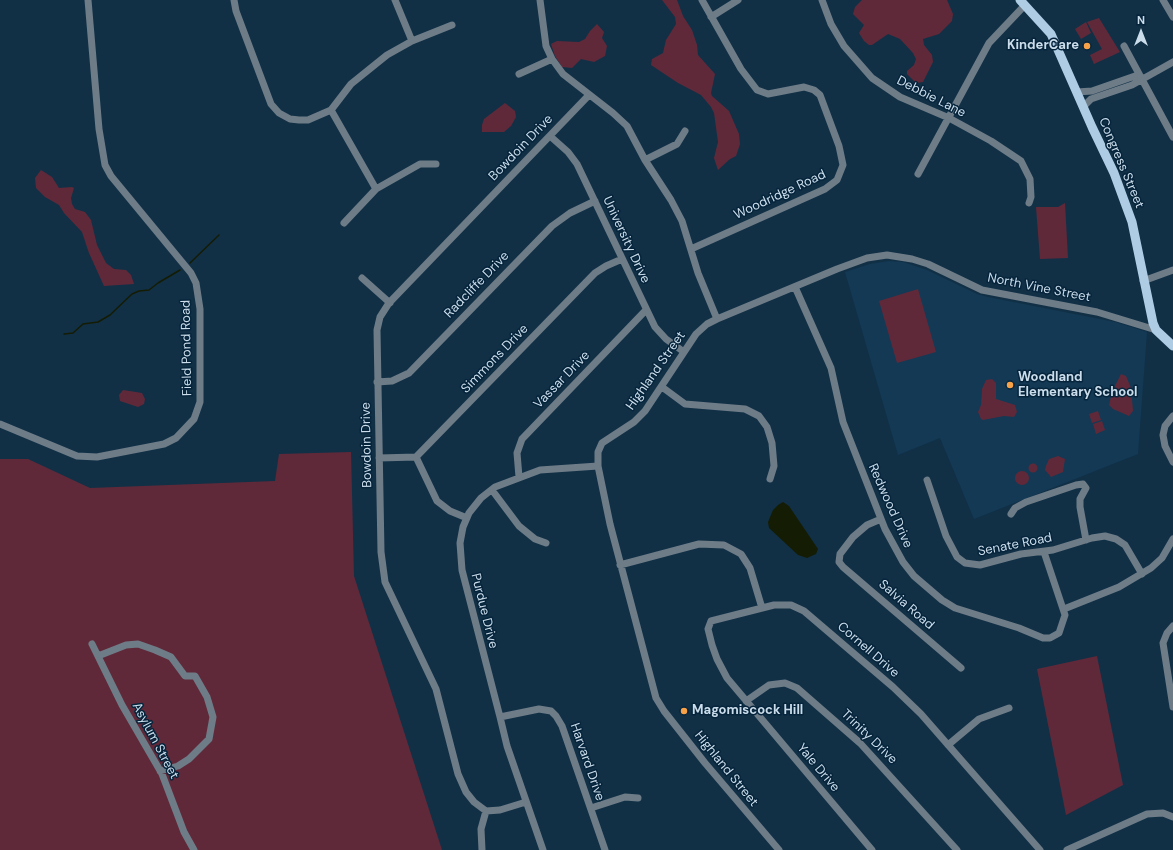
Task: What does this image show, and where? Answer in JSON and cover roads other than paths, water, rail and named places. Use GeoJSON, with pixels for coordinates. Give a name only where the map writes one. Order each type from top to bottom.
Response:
{"type":"FeatureCollection","features":[{"type":"Feature","properties":{"kind":"main road","name":"Congress Street"},"geometry":{"type":"LineString","coordinates":[[1022,2],[1051,34],[1124,198],[1132,222],[1143,281],[1156,330]]}},
{"type":"Feature","properties":{"kind":"main road"},"geometry":{"type":"LineString","coordinates":[[1156,330],[1173,346]]}},
{"type":"Feature","properties":{"kind":"street","name":"Field Pond Road"},"geometry":{"type":"LineString","coordinates":[[0,424],[77,456],[97,457],[164,444],[176,438],[194,419],[200,402],[200,309],[196,283],[191,273],[111,176],[105,165],[100,133],[88,0]]}},
{"type":"Feature","properties":{"kind":"street"},"geometry":{"type":"LineString","coordinates":[[234,0],[236,11],[264,89],[271,104],[279,114],[290,119],[299,120],[308,120],[331,110],[356,79],[387,55],[412,41],[452,24]]}},
{"type":"Feature","properties":{"kind":"street"},"geometry":{"type":"LineString","coordinates":[[394,0],[412,41]]}},
{"type":"Feature","properties":{"kind":"street"},"geometry":{"type":"LineString","coordinates":[[540,0],[546,46],[552,59],[564,74],[624,122],[682,221],[698,273],[717,319]]}},
{"type":"Feature","properties":{"kind":"street","name":"Woodridge Road"},"geometry":{"type":"LineString","coordinates":[[690,249],[825,189],[837,180],[843,165],[828,111],[820,95],[814,90],[802,86],[768,94],[757,90],[741,69],[702,0]]}},
{"type":"Feature","properties":{"kind":"street"},"geometry":{"type":"LineString","coordinates":[[711,17],[738,0]]}},
{"type":"Feature","properties":{"kind":"street","name":"Debbie Lane"},"geometry":{"type":"LineString","coordinates":[[822,0],[841,42],[866,73],[900,97],[949,118],[991,141],[1021,161],[1030,179],[1031,197],[1029,203]]}},
{"type":"Feature","properties":{"kind":"street"},"geometry":{"type":"LineString","coordinates":[[1164,0],[1173,17]]}},
{"type":"Feature","properties":{"kind":"street"},"geometry":{"type":"LineString","coordinates":[[918,174],[989,43],[1022,2]]}},
{"type":"Feature","properties":{"kind":"street"},"geometry":{"type":"LineString","coordinates":[[1124,46],[1173,136]]}},
{"type":"Feature","properties":{"kind":"street"},"geometry":{"type":"LineString","coordinates":[[519,74],[552,59]]}},
{"type":"Feature","properties":{"kind":"street"},"geometry":{"type":"LineString","coordinates":[[1083,106],[1091,99],[1128,86],[1173,62]]}},
{"type":"Feature","properties":{"kind":"street"},"geometry":{"type":"LineString","coordinates":[[1077,92],[1092,91],[1135,76],[1142,79]]}},
{"type":"Feature","properties":{"kind":"street","name":"Bowdoin Drive"},"geometry":{"type":"LineString","coordinates":[[486,811],[472,800],[463,786],[437,692],[385,582],[382,560],[377,327],[381,315],[390,303],[589,95]]}},
{"type":"Feature","properties":{"kind":"street"},"geometry":{"type":"LineString","coordinates":[[331,110],[376,189]]}},
{"type":"Feature","properties":{"kind":"street"},"geometry":{"type":"LineString","coordinates":[[645,160],[677,144],[685,131]]}},
{"type":"Feature","properties":{"kind":"street","name":"University Drive"},"geometry":{"type":"LineString","coordinates":[[550,136],[575,161],[646,310],[660,333],[684,352]]}},
{"type":"Feature","properties":{"kind":"street"},"geometry":{"type":"LineString","coordinates":[[344,223],[376,189],[420,164],[436,164]]}},
{"type":"Feature","properties":{"kind":"street","name":"Radcliffe Drive"},"geometry":{"type":"LineString","coordinates":[[377,382],[392,380],[409,373],[552,226],[570,213],[595,201]]}},
{"type":"Feature","properties":{"kind":"street","name":"North Vine Street"},"geometry":{"type":"LineString","coordinates":[[717,319],[867,258],[894,255],[928,264],[982,290],[1097,312],[1156,330]]}},
{"type":"Feature","properties":{"kind":"street","name":"Simmons Drive"},"geometry":{"type":"LineString","coordinates":[[416,457],[582,286],[601,269],[622,259]]}},
{"type":"Feature","properties":{"kind":"street"},"geometry":{"type":"LineString","coordinates":[[1143,281],[1173,270]]}},
{"type":"Feature","properties":{"kind":"street"},"geometry":{"type":"LineString","coordinates":[[362,278],[390,303]]}},
{"type":"Feature","properties":{"kind":"street","name":"Redwood Drive"},"geometry":{"type":"LineString","coordinates":[[795,287],[829,363],[843,422],[881,519],[890,540],[906,567],[922,585],[948,604],[1045,638],[1053,637],[1059,633],[1065,617],[1064,609]]}},
{"type":"Feature","properties":{"kind":"street","name":"Vassar Drive"},"geometry":{"type":"LineString","coordinates":[[520,477],[517,456],[522,439],[646,310]]}},
{"type":"Feature","properties":{"kind":"street","name":"Highland Street"},"geometry":{"type":"LineString","coordinates":[[717,319],[700,330],[646,410],[634,422],[602,443],[598,452],[598,466],[604,501],[620,565],[649,676],[659,704],[712,771],[779,850]]}},
{"type":"Feature","properties":{"kind":"street"},"geometry":{"type":"LineString","coordinates":[[662,387],[685,404],[745,409],[759,416],[767,427],[772,443],[774,466],[770,479]]}},
{"type":"Feature","properties":{"kind":"street"},"geometry":{"type":"LineString","coordinates":[[1173,416],[1164,429],[1163,438],[1173,462]]}},
{"type":"Feature","properties":{"kind":"street"},"geometry":{"type":"LineString","coordinates":[[379,458],[416,457],[437,501],[448,509],[467,518]]}},
{"type":"Feature","properties":{"kind":"street","name":"Purdue Drive"},"geometry":{"type":"LineString","coordinates":[[543,850],[526,802],[500,717],[462,570],[460,543],[467,518],[478,501],[492,490],[520,477],[544,470],[598,466]]}},
{"type":"Feature","properties":{"kind":"street","name":"Senate Road"},"geometry":{"type":"LineString","coordinates":[[927,480],[951,546],[961,560],[969,565],[977,565],[1021,554],[1044,552],[1105,536],[1120,541],[1128,549],[1142,574]]}},
{"type":"Feature","properties":{"kind":"street"},"geometry":{"type":"LineString","coordinates":[[1011,514],[1015,508],[1026,502],[1076,485],[1084,484],[1086,488],[1080,499],[1080,507],[1086,540]]}},
{"type":"Feature","properties":{"kind":"street"},"geometry":{"type":"LineString","coordinates":[[492,490],[519,526],[535,539],[546,543]]}},
{"type":"Feature","properties":{"kind":"street","name":"Salvia Road"},"geometry":{"type":"LineString","coordinates":[[881,519],[861,530],[844,547],[838,559],[843,567],[961,668]]}},
{"type":"Feature","properties":{"kind":"street"},"geometry":{"type":"LineString","coordinates":[[1044,552],[1064,609],[1119,587],[1142,574],[1162,558],[1173,539]]}},
{"type":"Feature","properties":{"kind":"street"},"geometry":{"type":"LineString","coordinates":[[620,565],[699,544],[724,545],[737,551],[750,568],[762,608]]}},
{"type":"Feature","properties":{"kind":"street","name":"Cornell Drive"},"geometry":{"type":"LineString","coordinates":[[746,701],[726,677],[719,665],[712,645],[708,625],[716,619],[762,608],[786,605],[795,606],[807,613],[897,691],[948,745],[1040,850]]}},
{"type":"Feature","properties":{"kind":"street"},"geometry":{"type":"LineString","coordinates":[[1173,626],[1167,633],[1163,643],[1173,702]]}},
{"type":"Feature","properties":{"kind":"street","name":"Asylum Street"},"geometry":{"type":"LineString","coordinates":[[92,644],[122,705],[160,771],[184,832],[194,850]]}},
{"type":"Feature","properties":{"kind":"street"},"geometry":{"type":"LineString","coordinates":[[98,656],[126,645],[138,644],[155,650],[171,657],[185,676],[195,676],[205,694],[214,717],[209,739],[189,759],[178,766],[160,771]]}},
{"type":"Feature","properties":{"kind":"street","name":"Trinity Drive"},"geometry":{"type":"LineString","coordinates":[[746,701],[769,685],[785,683],[797,688],[860,743],[957,850]]}},
{"type":"Feature","properties":{"kind":"street","name":"Yale Drive"},"geometry":{"type":"LineString","coordinates":[[746,701],[872,850]]}},
{"type":"Feature","properties":{"kind":"street"},"geometry":{"type":"LineString","coordinates":[[948,745],[979,718],[1009,708]]}},
{"type":"Feature","properties":{"kind":"street","name":"Harvard Drive"},"geometry":{"type":"LineString","coordinates":[[500,717],[539,709],[551,711],[556,716],[562,726],[605,850]]}},
{"type":"Feature","properties":{"kind":"street"},"geometry":{"type":"LineString","coordinates":[[591,808],[624,796],[638,798]]}},
{"type":"Feature","properties":{"kind":"street"},"geometry":{"type":"LineString","coordinates":[[482,850],[482,819],[486,811],[500,810],[526,802]]}},
{"type":"Feature","properties":{"kind":"street"},"geometry":{"type":"LineString","coordinates":[[1067,850],[1147,814],[1163,813],[1173,817]]}},
{"type":"Feature","properties":{"kind":"waterway"},"geometry":{"type":"LineString","coordinates":[[190,263],[219,235]]}},
{"type":"Feature","properties":{"kind":"waterway"},"geometry":{"type":"LineString","coordinates":[[64,334],[73,333],[83,324],[98,322],[110,315],[132,294],[139,291],[149,290],[180,270]]}},
{"type":"Feature","properties":{"kind":"place","name":"KinderCare"},"geometry":{"type":"Point","coordinates":[1087,46]}},
{"type":"Feature","properties":{"kind":"place","name":"Woodland Elementary School"},"geometry":{"type":"Point","coordinates":[1010,385]}},
{"type":"Feature","properties":{"kind":"place","name":"Magomiscock Hill"},"geometry":{"type":"Point","coordinates":[684,711]}}]}
